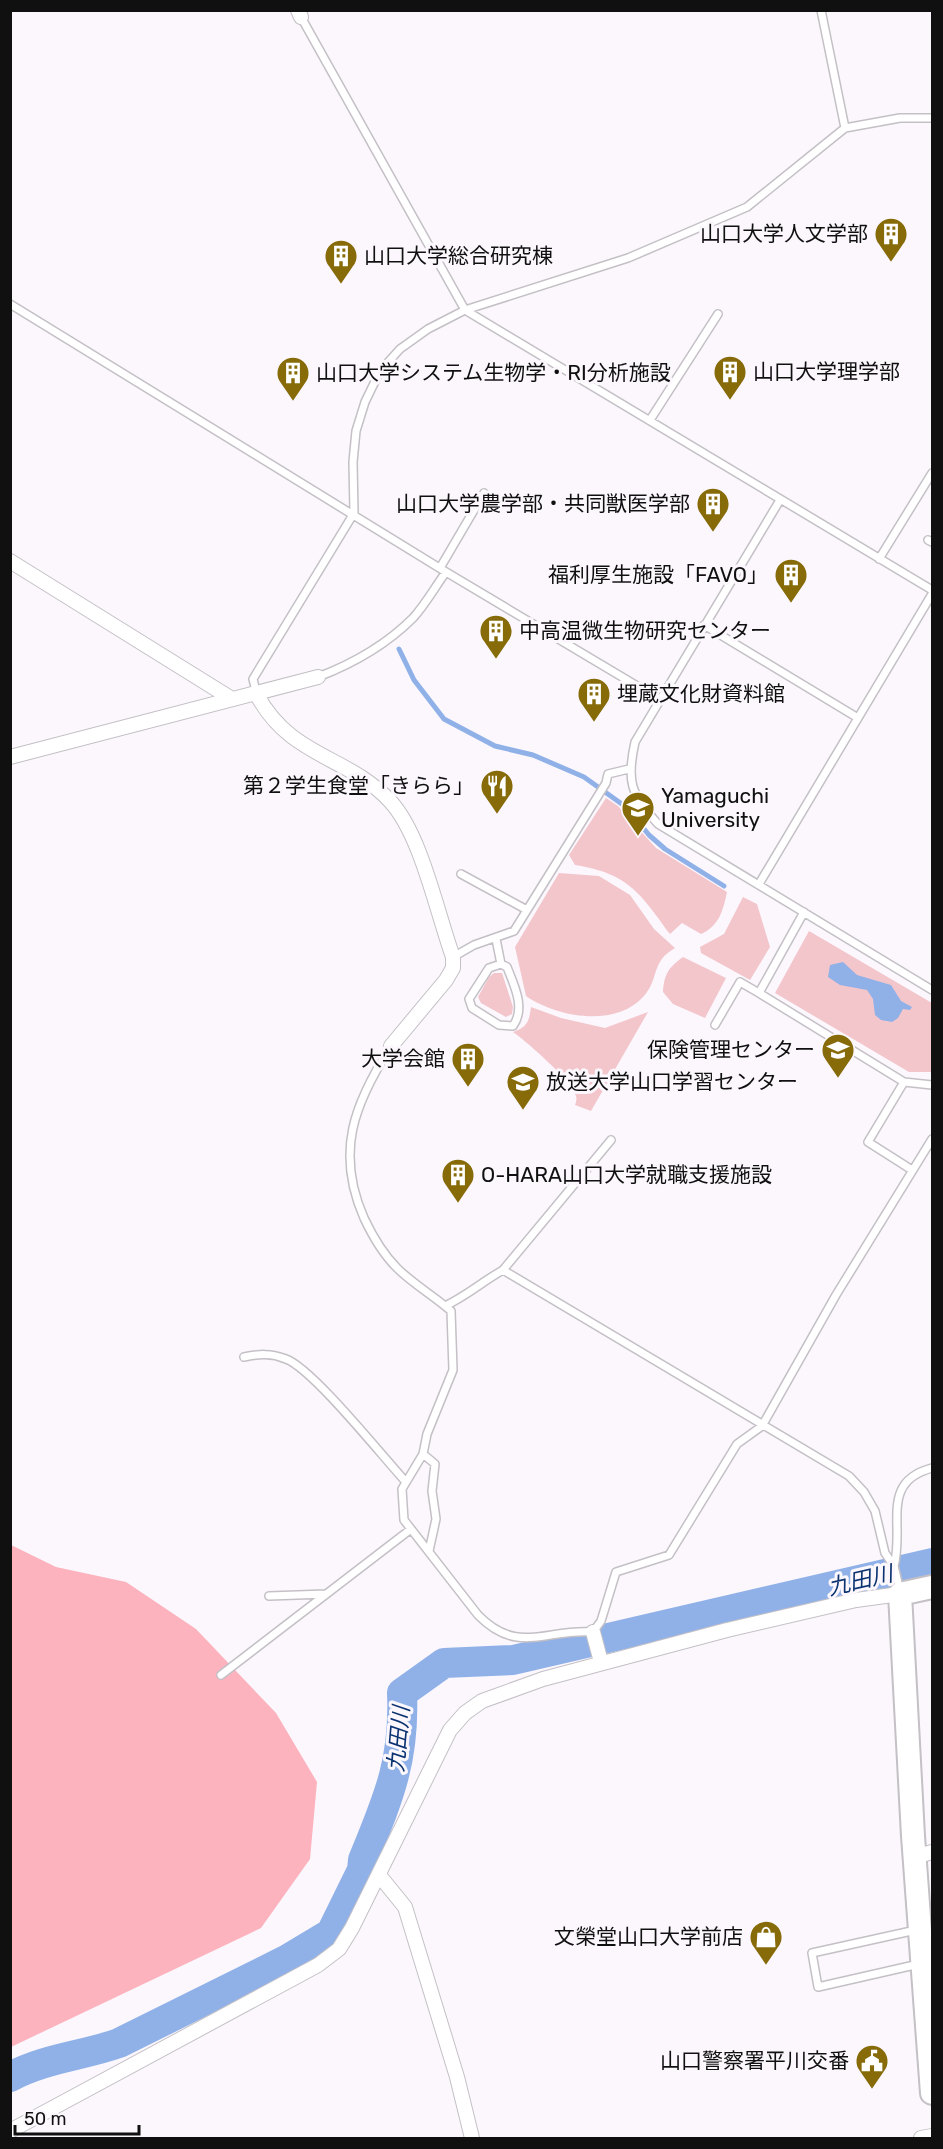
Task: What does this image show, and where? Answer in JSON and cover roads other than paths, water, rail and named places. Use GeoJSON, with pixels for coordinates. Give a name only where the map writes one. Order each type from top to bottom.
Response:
{"type":"FeatureCollection","features":[{"type":"Feature","properties":{"kind":"main road"},"geometry":{"type":"LineString","coordinates":[[933,1587],[900,1594],[924,1854],[922,1964],[933,2093]]}},
{"type":"Feature","properties":{"kind":"street"},"geometry":{"type":"LineString","coordinates":[[10,561],[232,699]]}},
{"type":"Feature","properties":{"kind":"street"},"geometry":{"type":"LineString","coordinates":[[10,757],[232,699],[257,695],[318,677]]}},
{"type":"Feature","properties":{"kind":"street"},"geometry":{"type":"LineString","coordinates":[[257,695],[266,711],[287,734],[310,751],[370,784],[391,802],[409,828],[453,957],[453,968],[447,980],[391,1046]]}},
{"type":"Feature","properties":{"kind":"street"},"geometry":{"type":"LineString","coordinates":[[10,2131],[318,1965],[339,1949],[379,1875],[450,1730],[465,1713],[482,1701],[602,1662],[727,1629],[856,1600],[900,1594]]}},
{"type":"Feature","properties":{"kind":"street"},"geometry":{"type":"LineString","coordinates":[[593,1632],[602,1662]]}},
{"type":"Feature","properties":{"kind":"street"},"geometry":{"type":"LineString","coordinates":[[379,1875],[405,1907],[457,2077],[472,2139]]}},
{"type":"Feature","properties":{"kind":"street"},"geometry":{"type":"LineString","coordinates":[[921,2139],[933,2136]]}},
{"type":"Feature","properties":{"kind":"lane"},"geometry":{"type":"LineString","coordinates":[[821,10],[845,128]]}},
{"type":"Feature","properties":{"kind":"lane"},"geometry":{"type":"LineString","coordinates":[[299,14],[465,310],[933,592],[759,884]]}},
{"type":"Feature","properties":{"kind":"lane"},"geometry":{"type":"LineString","coordinates":[[257,695],[253,679],[354,513],[353,462],[356,431],[365,402],[381,371],[400,348],[428,329],[465,310],[628,258],[747,207],[845,128],[900,118],[933,118]]}},
{"type":"Feature","properties":{"kind":"lane"},"geometry":{"type":"LineString","coordinates":[[10,304],[354,513],[443,570],[659,699]]}},
{"type":"Feature","properties":{"kind":"lane"},"geometry":{"type":"LineString","coordinates":[[650,420],[718,314]]}},
{"type":"Feature","properties":{"kind":"lane"},"geometry":{"type":"LineString","coordinates":[[879,559],[933,473]]}},
{"type":"Feature","properties":{"kind":"lane"},"geometry":{"type":"LineString","coordinates":[[318,677],[340,669],[376,647],[413,617],[443,570],[484,493]]}},
{"type":"Feature","properties":{"kind":"lane"},"geometry":{"type":"LineString","coordinates":[[780,500],[635,742],[629,768],[633,793],[658,824],[933,990]]}},
{"type":"Feature","properties":{"kind":"lane"},"geometry":{"type":"LineString","coordinates":[[704,625],[858,718]]}},
{"type":"Feature","properties":{"kind":"lane"},"geometry":{"type":"LineString","coordinates":[[453,957],[474,945],[514,931],[606,783],[608,774],[629,768]]}},
{"type":"Feature","properties":{"kind":"lane"},"geometry":{"type":"LineString","coordinates":[[461,874],[527,910]]}},
{"type":"Feature","properties":{"kind":"lane"},"geometry":{"type":"LineString","coordinates":[[759,993],[804,912]]}},
{"type":"Feature","properties":{"kind":"lane"},"geometry":{"type":"LineString","coordinates":[[496,939],[501,964]]}},
{"type":"Feature","properties":{"kind":"lane"},"geometry":{"type":"LineString","coordinates":[[501,964],[507,967],[518,998],[519,1018],[513,1026],[499,1025],[472,1008],[469,999],[489,968],[501,964]]}},
{"type":"Feature","properties":{"kind":"lane"},"geometry":{"type":"LineString","coordinates":[[715,1025],[740,982],[904,1082],[933,1085]]}},
{"type":"Feature","properties":{"kind":"lane"},"geometry":{"type":"LineString","coordinates":[[391,1046],[375,1071],[355,1121],[349,1146],[352,1192],[370,1233],[396,1267],[451,1311],[453,1370],[428,1434],[423,1454],[402,1489],[404,1520],[491,1629],[508,1635],[535,1639],[593,1632],[601,1621],[616,1572],[669,1555],[737,1444],[762,1426],[836,1295],[933,1138]]}},
{"type":"Feature","properties":{"kind":"lane"},"geometry":{"type":"LineString","coordinates":[[904,1082],[868,1142],[912,1170]]}},
{"type":"Feature","properties":{"kind":"lane"},"geometry":{"type":"LineString","coordinates":[[445,1306],[465,1297],[476,1286],[502,1270],[610,1140]]}},
{"type":"Feature","properties":{"kind":"lane"},"geometry":{"type":"LineString","coordinates":[[502,1270],[849,1476],[864,1492],[875,1511],[885,1553],[894,1566],[900,1594]]}},
{"type":"Feature","properties":{"kind":"lane"},"geometry":{"type":"LineString","coordinates":[[244,1357],[265,1353],[288,1359],[314,1381],[406,1482]]}},
{"type":"Feature","properties":{"kind":"lane"},"geometry":{"type":"LineString","coordinates":[[423,1454],[435,1464],[432,1491],[436,1519],[429,1551]]}},
{"type":"Feature","properties":{"kind":"lane"},"geometry":{"type":"LineString","coordinates":[[894,1566],[897,1554],[898,1496],[907,1480],[919,1471],[933,1468]]}},
{"type":"Feature","properties":{"kind":"lane"},"geometry":{"type":"LineString","coordinates":[[220,1675],[411,1529]]}},
{"type":"Feature","properties":{"kind":"lane"},"geometry":{"type":"LineString","coordinates":[[269,1596],[326,1594]]}},
{"type":"Feature","properties":{"kind":"lane"},"geometry":{"type":"LineString","coordinates":[[921,1929],[812,1953],[818,1987],[922,1964]]}},
{"type":"Feature","properties":{"kind":"water"},"geometry":{"type":"Polygon","coordinates":[[[843,962],[857,975],[891,985],[901,1001],[912,1007],[910,1010],[903,1009],[898,1018],[892,1022],[881,1020],[875,1015],[873,999],[867,990],[840,985],[828,977],[830,965],[843,962]]]}},
{"type":"Feature","properties":{"kind":"waterway"},"geometry":{"type":"LineString","coordinates":[[399,649],[414,680],[444,719],[495,746],[533,755],[584,777],[626,807],[649,835],[665,849],[724,886]]}},
{"type":"Feature","properties":{"kind":"waterway","name":"九田川"},"geometry":{"type":"LineString","coordinates":[[10,2077],[50,2061],[119,2043],[286,1960],[331,1933],[362,1870],[363,1860],[393,1779],[401,1739],[402,1693],[444,1663],[513,1660],[932,1563]]}},
{"type":"Feature","properties":{"kind":"place","name":"山口大学人文学部"},"geometry":{"type":"Point","coordinates":[891,263]}},
{"type":"Feature","properties":{"kind":"place","name":"山口大学総合研究棟"},"geometry":{"type":"Point","coordinates":[341,285]}},
{"type":"Feature","properties":{"kind":"place","name":"山口大学理学部"},"geometry":{"type":"Point","coordinates":[730,401]}},
{"type":"Feature","properties":{"kind":"place","name":"山口大学システム生物学・RI分析施設"},"geometry":{"type":"Point","coordinates":[293,402]}},
{"type":"Feature","properties":{"kind":"place","name":"山口大学農学部・共同獣医学部"},"geometry":{"type":"Point","coordinates":[713,533]}},
{"type":"Feature","properties":{"kind":"place","name":"福利厚生施設「FAVO」"},"geometry":{"type":"Point","coordinates":[791,604]}},
{"type":"Feature","properties":{"kind":"place","name":"中高温微生物研究センター"},"geometry":{"type":"Point","coordinates":[496,660]}},
{"type":"Feature","properties":{"kind":"place","name":"埋蔵文化財資料館"},"geometry":{"type":"Point","coordinates":[594,723]}},
{"type":"Feature","properties":{"kind":"place","name":"第２学生食堂「きらら」"},"geometry":{"type":"Point","coordinates":[497,815]}},
{"type":"Feature","properties":{"kind":"place","name":"Yamaguchi University"},"geometry":{"type":"Point","coordinates":[638,837]}},
{"type":"Feature","properties":{"kind":"place","name":"保険管理センター"},"geometry":{"type":"Point","coordinates":[838,1079]}},
{"type":"Feature","properties":{"kind":"place","name":"大学会館"},"geometry":{"type":"Point","coordinates":[468,1088]}},
{"type":"Feature","properties":{"kind":"place","name":"放送大学山口学習センター"},"geometry":{"type":"Point","coordinates":[523,1111]}},
{"type":"Feature","properties":{"kind":"place","name":"O-HARA山口大学就職支援施設"},"geometry":{"type":"Point","coordinates":[458,1204]}},
{"type":"Feature","properties":{"kind":"place","name":"文榮堂山口大学前店"},"geometry":{"type":"Point","coordinates":[766,1966]}},
{"type":"Feature","properties":{"kind":"place","name":"山口警察署平川交番"},"geometry":{"type":"Point","coordinates":[872,2090]}}]}
